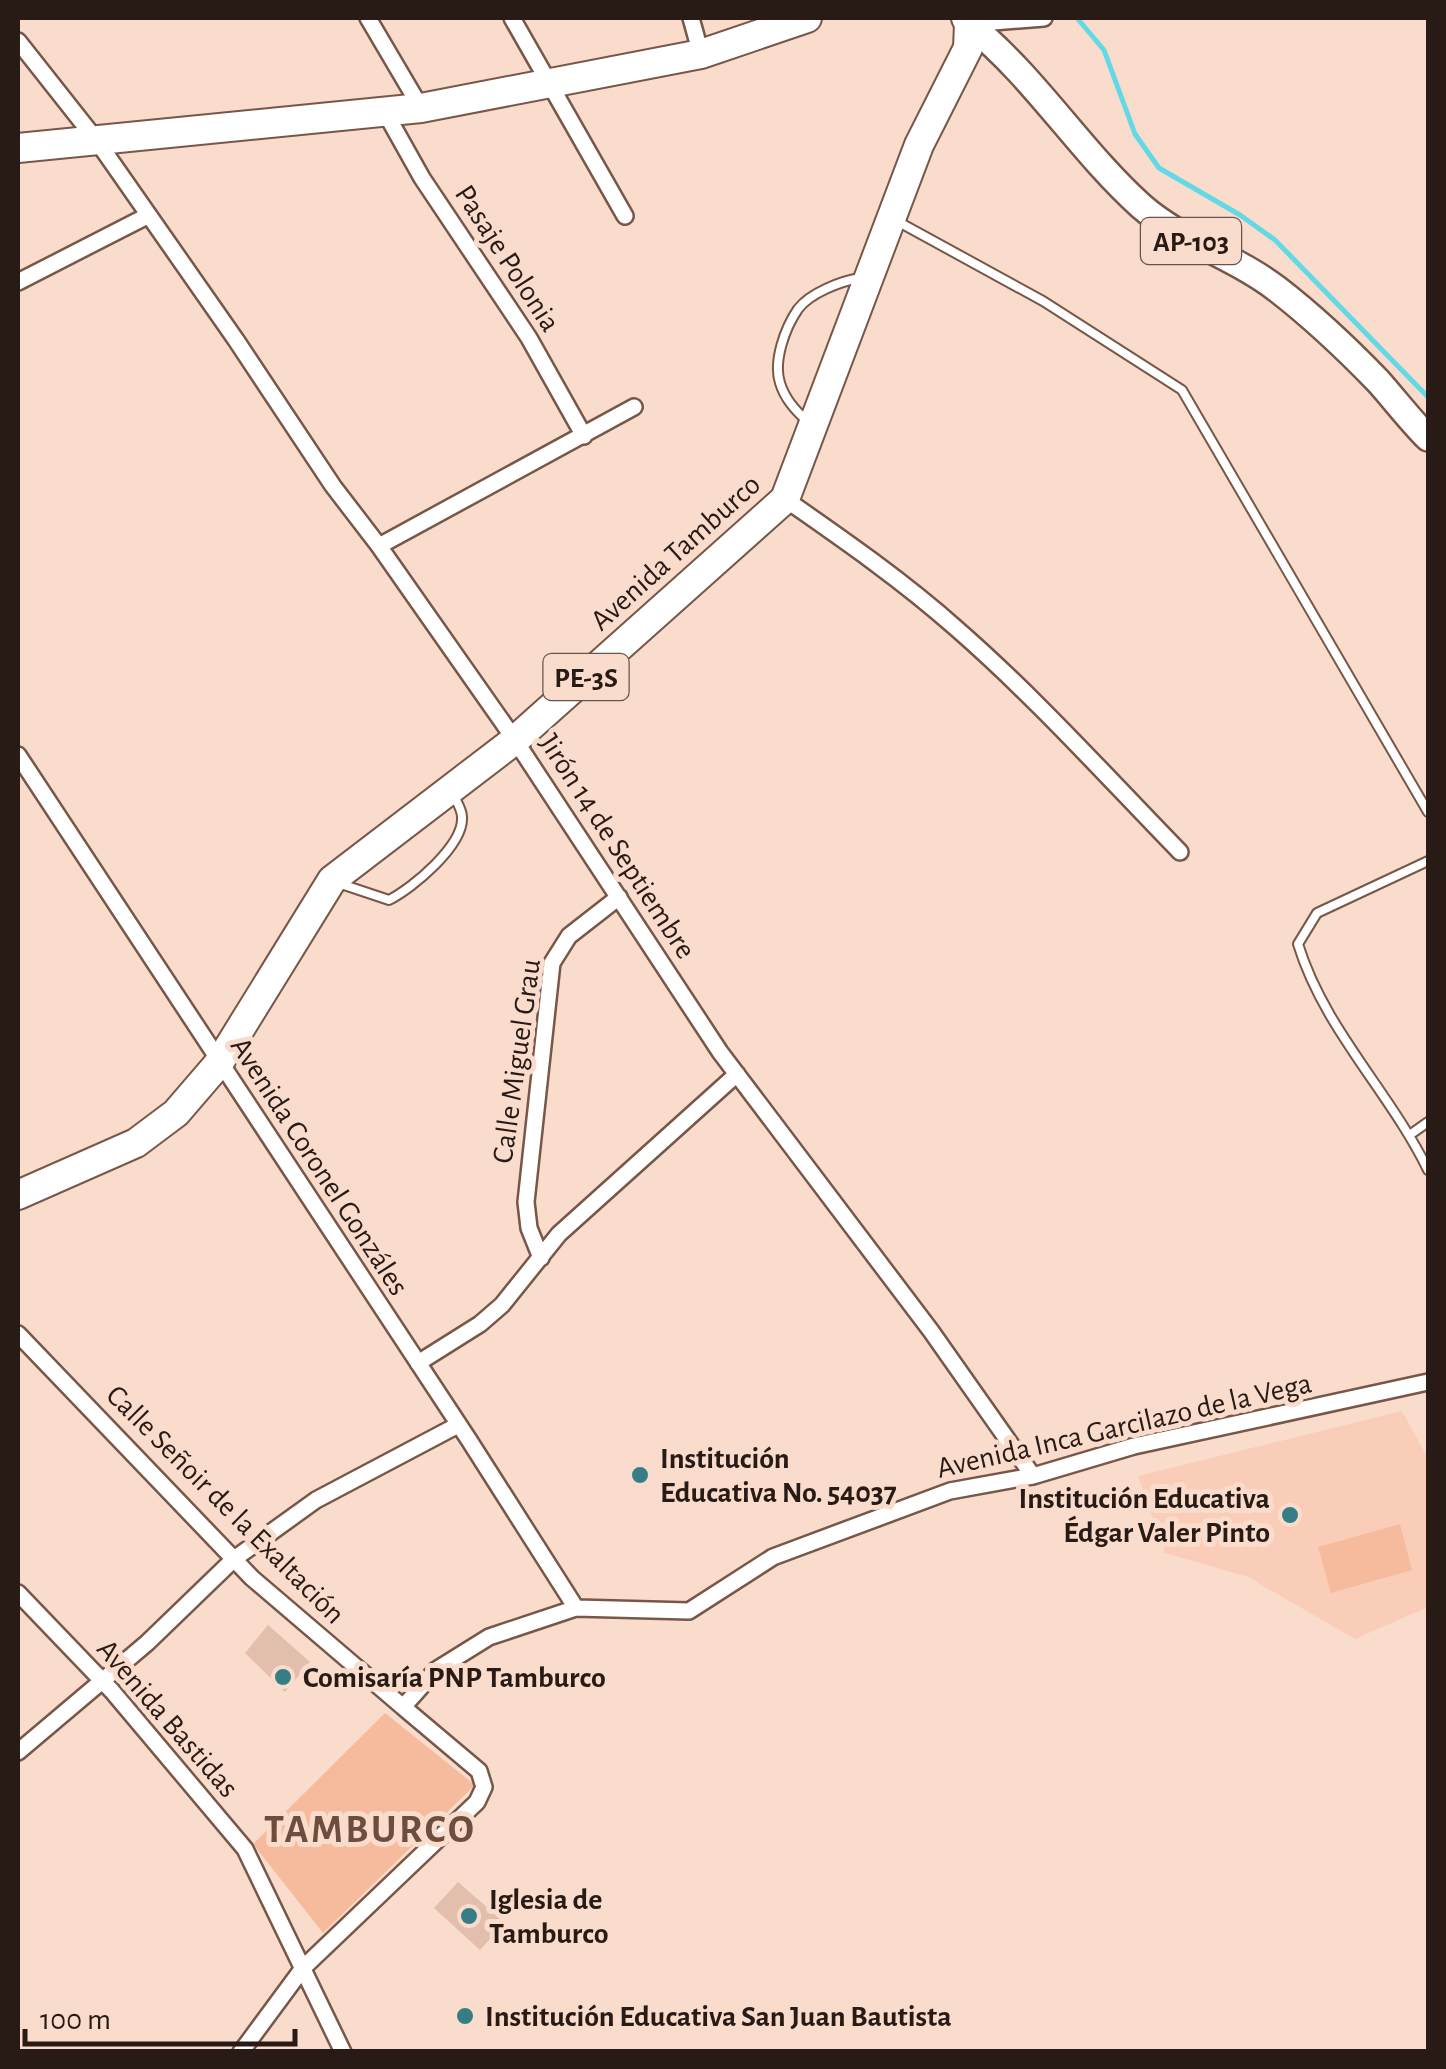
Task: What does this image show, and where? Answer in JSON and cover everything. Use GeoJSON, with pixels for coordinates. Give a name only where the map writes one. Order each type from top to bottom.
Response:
{"type":"FeatureCollection","features":[{"type":"Feature","properties":{"kind":"highway"},"geometry":{"type":"LineString","coordinates":[[18,148],[421,108],[701,54],[807,18]]}},
{"type":"Feature","properties":{"kind":"highway","name":"Avenida Tamburco"},"geometry":{"type":"LineString","coordinates":[[18,1194],[136,1143],[176,1113],[219,1064],[332,880],[515,740],[785,499],[919,145],[968,48],[967,21]]}},
{"type":"Feature","properties":{"kind":"main road","name":"AP-103"},"geometry":{"type":"LineString","coordinates":[[967,21],[1026,76],[1098,162],[1147,210],[1193,243],[1240,263],[1278,290],[1426,430]]}},
{"type":"Feature","properties":{"kind":"street"},"geometry":{"type":"LineString","coordinates":[[368,18],[421,108]]}},
{"type":"Feature","properties":{"kind":"street"},"geometry":{"type":"LineString","coordinates":[[512,18],[625,216]]}},
{"type":"Feature","properties":{"kind":"street"},"geometry":{"type":"LineString","coordinates":[[691,18],[701,54]]}},
{"type":"Feature","properties":{"kind":"street"},"geometry":{"type":"LineString","coordinates":[[967,21],[1044,18]]}},
{"type":"Feature","properties":{"kind":"street","name":"Jirón 14 de Septiembre"},"geometry":{"type":"LineString","coordinates":[[18,41],[96,141],[236,340],[332,486],[515,740],[737,1074],[931,1331],[1033,1476]]}},
{"type":"Feature","properties":{"kind":"street","name":"Pasaje Polonia"},"geometry":{"type":"LineString","coordinates":[[385,112],[422,178],[529,338],[584,436]]}},
{"type":"Feature","properties":{"kind":"street"},"geometry":{"type":"LineString","coordinates":[[19,278],[147,216]]}},
{"type":"Feature","properties":{"kind":"street"},"geometry":{"type":"LineString","coordinates":[[378,546],[634,407]]}},
{"type":"Feature","properties":{"kind":"street"},"geometry":{"type":"LineString","coordinates":[[785,499],[906,586],[966,636],[1180,852]]}},
{"type":"Feature","properties":{"kind":"street","name":"Avenida Coronel Gonzáles"},"geometry":{"type":"LineString","coordinates":[[18,755],[576,1608]]}},
{"type":"Feature","properties":{"kind":"street","name":"Calle Miguel Grau"},"geometry":{"type":"LineString","coordinates":[[541,1258],[529,1228],[526,1202],[552,963],[569,936],[619,898]]}},
{"type":"Feature","properties":{"kind":"street"},"geometry":{"type":"LineString","coordinates":[[418,1364],[502,1305],[559,1234],[737,1074]]}},
{"type":"Feature","properties":{"kind":"street","name":"Calle Señoir de la Exaltación"},"geometry":{"type":"LineString","coordinates":[[18,1334],[234,1559],[403,1707]]}},
{"type":"Feature","properties":{"kind":"street","name":"Avenida Inca Garcilazo de la Vega"},"geometry":{"type":"LineString","coordinates":[[403,1707],[436,1670],[489,1637],[576,1608],[689,1611],[772,1558],[950,1491],[1033,1476],[1134,1446],[1428,1382]]}},
{"type":"Feature","properties":{"kind":"street"},"geometry":{"type":"LineString","coordinates":[[18,1752],[103,1682],[234,1559],[316,1500],[458,1424]]}},
{"type":"Feature","properties":{"kind":"street","name":"Avenida Bastidas"},"geometry":{"type":"LineString","coordinates":[[18,1593],[103,1682],[245,1849],[342,2052]]}},
{"type":"Feature","properties":{"kind":"street"},"geometry":{"type":"LineString","coordinates":[[241,2052],[303,1968],[477,1802],[484,1788],[479,1771],[403,1707]]}},
{"type":"Feature","properties":{"kind":"lane"},"geometry":{"type":"LineString","coordinates":[[891,218],[1042,300],[1182,390],[1428,812]]}},
{"type":"Feature","properties":{"kind":"lane"},"geometry":{"type":"LineString","coordinates":[[813,427],[791,406],[779,381],[780,350],[800,306],[842,280],[869,277]]}},
{"type":"Feature","properties":{"kind":"lane"},"geometry":{"type":"LineString","coordinates":[[332,880],[389,900],[403,893],[460,834],[462,815],[451,789]]}},
{"type":"Feature","properties":{"kind":"lane"},"geometry":{"type":"LineString","coordinates":[[1428,861],[1317,913],[1298,944],[1309,980],[1363,1069],[1410,1134],[1428,1170]]}},
{"type":"Feature","properties":{"kind":"lane"},"geometry":{"type":"LineString","coordinates":[[1410,1134],[1428,1122]]}},
{"type":"Feature","properties":{"kind":"shaded area","name":"Institución Educativa Édgar Valer Pinto"},"geometry":{"type":"Polygon","coordinates":[[[1402,1411],[1428,1458],[1428,1607],[1355,1639],[1248,1577],[1165,1553],[1138,1476],[1402,1411]]]}},
{"type":"Feature","properties":{"kind":"shaded area"},"geometry":{"type":"Polygon","coordinates":[[[1400,1524],[1412,1570],[1331,1593],[1318,1547],[1400,1524]]]}},
{"type":"Feature","properties":{"kind":"shaded area"},"geometry":{"type":"Polygon","coordinates":[[[385,1713],[475,1785],[323,1933],[253,1844],[385,1713]]]}},
{"type":"Feature","properties":{"kind":"building","name":"Comisaría PNP Tamburco"},"geometry":{"type":"Polygon","coordinates":[[[268,1625],[310,1662],[285,1692],[245,1653],[268,1625]]]}},
{"type":"Feature","properties":{"kind":"building","name":"Iglesia de Tamburco"},"geometry":{"type":"Polygon","coordinates":[[[458,1882],[505,1923],[480,1950],[434,1908],[458,1882]]]}},
{"type":"Feature","properties":{"kind":"waterway"},"geometry":{"type":"LineString","coordinates":[[1077,18],[1104,50],[1135,134],[1159,168],[1275,240],[1428,397]]}},
{"type":"Feature","properties":{"kind":"place","name":"Institución Educativa No. 54037"},"geometry":{"type":"Point","coordinates":[640,1475]}},
{"type":"Feature","properties":{"kind":"place","name":"Institución Educativa Édgar Valer Pinto"},"geometry":{"type":"Point","coordinates":[1290,1515]}},
{"type":"Feature","properties":{"kind":"place","name":"Comisaría PNP Tamburco"},"geometry":{"type":"Point","coordinates":[283,1677]}},
{"type":"Feature","properties":{"kind":"place","name":"Iglesia de Tamburco"},"geometry":{"type":"Point","coordinates":[469,1916]}},
{"type":"Feature","properties":{"kind":"place","name":"Institución Educativa San Juan Bautista"},"geometry":{"type":"Point","coordinates":[465,2016]}},
{"type":"Feature","properties":{"kind":"district","name":"TAMBURCO"},"geometry":{"type":"Point","coordinates":[370,1828]}}]}
